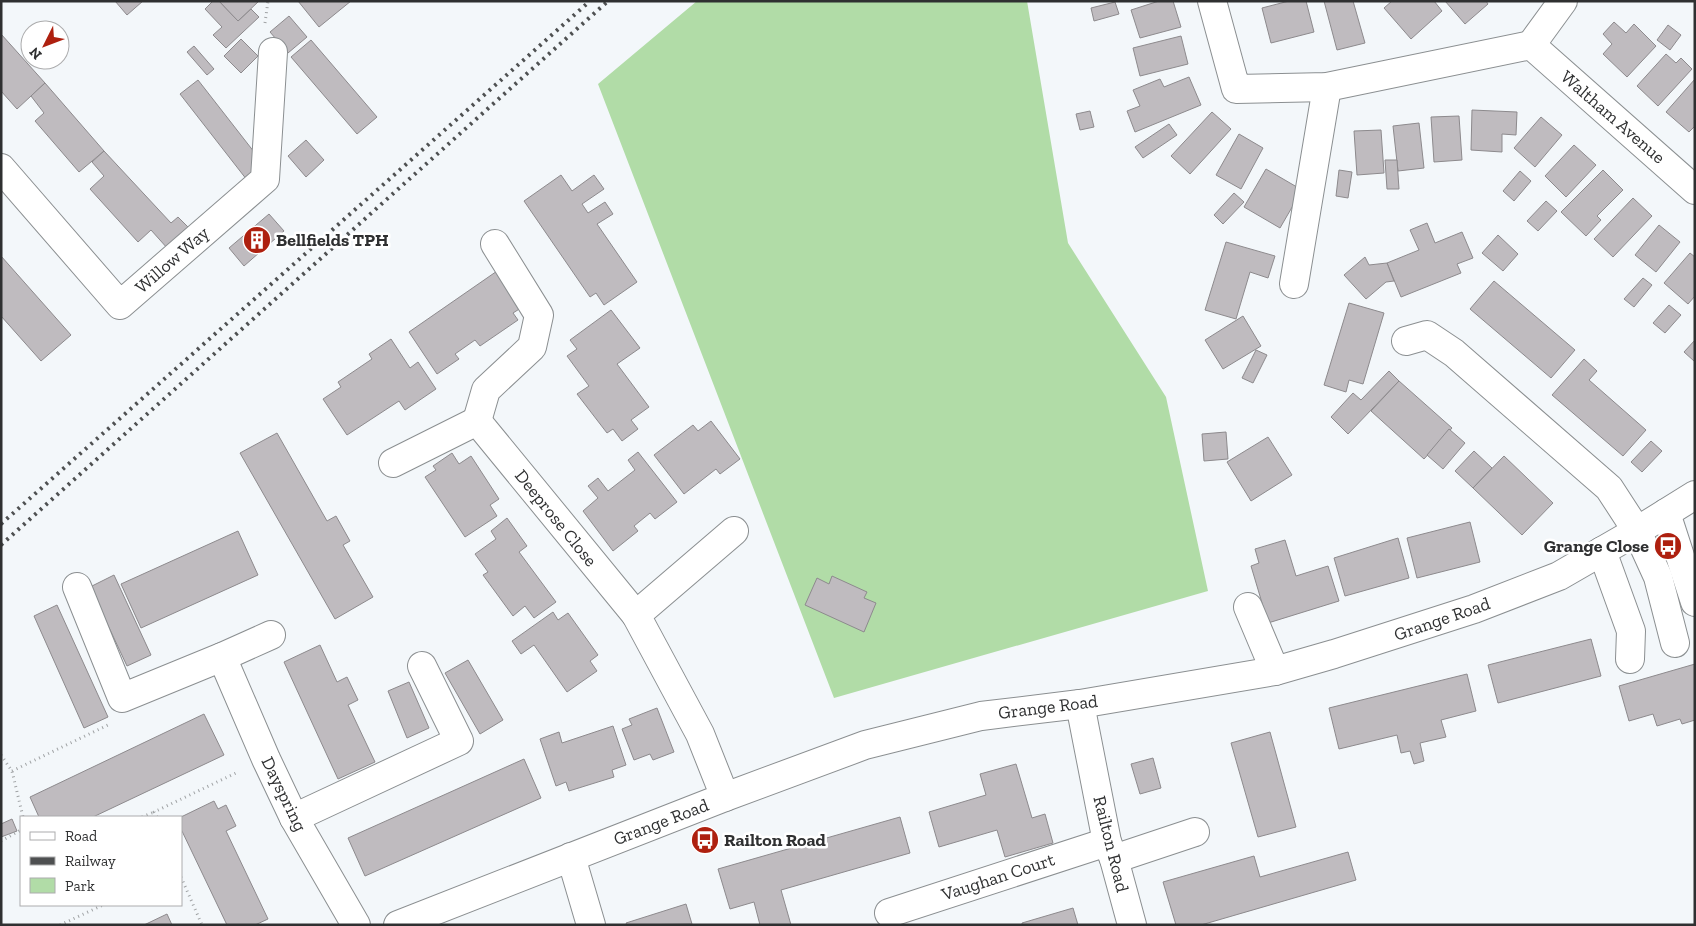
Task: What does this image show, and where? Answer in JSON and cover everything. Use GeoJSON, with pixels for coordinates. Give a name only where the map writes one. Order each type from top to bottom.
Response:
{"type":"FeatureCollection","features":[{"type":"Feature","properties":{"kind":"street"},"geometry":{"type":"LineString","coordinates":[[1212,1],[1236,89],[1327,87],[1531,45],[1563,1]]}},
{"type":"Feature","properties":{"kind":"street","name":"Waltham Avenue"},"geometry":{"type":"LineString","coordinates":[[1531,45],[1695,190]]}},
{"type":"Feature","properties":{"kind":"street","name":"Willow Way"},"geometry":{"type":"LineString","coordinates":[[1,168],[120,305],[265,180],[273,52]]}},
{"type":"Feature","properties":{"kind":"street"},"geometry":{"type":"LineString","coordinates":[[1294,284],[1327,87]]}},
{"type":"Feature","properties":{"kind":"street"},"geometry":{"type":"LineString","coordinates":[[393,463],[477,421],[486,390],[532,347],[539,315],[494,244]]}},
{"type":"Feature","properties":{"kind":"street"},"geometry":{"type":"LineString","coordinates":[[1406,341],[1427,335],[1454,353],[1609,488],[1637,531],[1658,577],[1675,642]]}},
{"type":"Feature","properties":{"kind":"street","name":"Deeprose Close"},"geometry":{"type":"LineString","coordinates":[[477,421],[636,615],[700,734],[726,797]]}},
{"type":"Feature","properties":{"kind":"street","name":"Grange Road"},"geometry":{"type":"LineString","coordinates":[[398,925],[865,745],[981,716],[1080,704],[1275,671],[1474,609],[1559,576],[1637,531],[1695,494]]}},
{"type":"Feature","properties":{"kind":"street"},"geometry":{"type":"LineString","coordinates":[[1666,513],[1695,602]]}},
{"type":"Feature","properties":{"kind":"street"},"geometry":{"type":"LineString","coordinates":[[636,615],[734,531]]}},
{"type":"Feature","properties":{"kind":"street"},"geometry":{"type":"LineString","coordinates":[[1602,551],[1631,631],[1630,659]]}},
{"type":"Feature","properties":{"kind":"street"},"geometry":{"type":"LineString","coordinates":[[77,587],[122,698],[222,657],[271,634]]}},
{"type":"Feature","properties":{"kind":"street"},"geometry":{"type":"LineString","coordinates":[[1248,607],[1275,671]]}},
{"type":"Feature","properties":{"kind":"street","name":"Dayspring"},"geometry":{"type":"LineString","coordinates":[[222,657],[294,818],[356,925]]}},
{"type":"Feature","properties":{"kind":"street"},"geometry":{"type":"LineString","coordinates":[[294,818],[459,741],[422,666]]}},
{"type":"Feature","properties":{"kind":"street","name":"Railton Road"},"geometry":{"type":"LineString","coordinates":[[1080,704],[1111,851],[1132,925]]}},
{"type":"Feature","properties":{"kind":"street","name":"Vaughan Court"},"geometry":{"type":"LineString","coordinates":[[889,913],[1111,851],[1195,832]]}},
{"type":"Feature","properties":{"kind":"street"},"geometry":{"type":"LineString","coordinates":[[571,857],[591,925]]}},
{"type":"Feature","properties":{"kind":"path"},"geometry":{"type":"LineString","coordinates":[[12,771],[131,714],[122,698]]}},
{"type":"Feature","properties":{"kind":"path"},"geometry":{"type":"LineString","coordinates":[[1,755],[12,771],[23,816]]}},
{"type":"Feature","properties":{"kind":"path"},"geometry":{"type":"LineString","coordinates":[[144,816],[266,759]]}},
{"type":"Feature","properties":{"kind":"path"},"geometry":{"type":"LineString","coordinates":[[154,812],[156,816]]}},
{"type":"Feature","properties":{"kind":"path"},"geometry":{"type":"LineString","coordinates":[[1,841],[20,831]]}},
{"type":"Feature","properties":{"kind":"path"},"geometry":{"type":"LineString","coordinates":[[182,879],[202,925]]}},
{"type":"Feature","properties":{"kind":"path"},"geometry":{"type":"LineString","coordinates":[[60,925],[100,906]]}},
{"type":"Feature","properties":{"kind":"green space"},"geometry":{"type":"Polygon","coordinates":[[[697,1],[1027,1],[1068,243],[1166,397],[1208,591],[834,698],[598,84],[697,1]]]}},
{"type":"Feature","properties":{"kind":"building"},"geometry":{"type":"Polygon","coordinates":[[[115,1],[143,1],[127,15],[115,1]]]}},
{"type":"Feature","properties":{"kind":"building"},"geometry":{"type":"Polygon","coordinates":[[[213,1],[219,1],[238,21],[251,9],[259,17],[226,48],[213,35],[222,27],[205,9],[213,1]]]}},
{"type":"Feature","properties":{"kind":"building"},"geometry":{"type":"Polygon","coordinates":[[[219,1],[259,1],[238,21],[219,1]]]}},
{"type":"Feature","properties":{"kind":"building"},"geometry":{"type":"Polygon","coordinates":[[[298,1],[351,1],[319,27],[298,1]]]}},
{"type":"Feature","properties":{"kind":"building"},"geometry":{"type":"Polygon","coordinates":[[[1159,1],[1173,1],[1181,27],[1140,38],[1131,10],[1159,1]]]}},
{"type":"Feature","properties":{"kind":"building"},"geometry":{"type":"Polygon","coordinates":[[[1289,1],[1306,1],[1314,32],[1271,43],[1262,8],[1289,1]]]}},
{"type":"Feature","properties":{"kind":"building"},"geometry":{"type":"Polygon","coordinates":[[[1324,1],[1353,1],[1365,43],[1337,50],[1324,1]]]}},
{"type":"Feature","properties":{"kind":"building"},"geometry":{"type":"Polygon","coordinates":[[[1392,1],[1434,1],[1442,11],[1411,39],[1384,8],[1392,1]]]}},
{"type":"Feature","properties":{"kind":"building"},"geometry":{"type":"Polygon","coordinates":[[[1445,1],[1486,1],[1488,4],[1465,24],[1445,1]]]}},
{"type":"Feature","properties":{"kind":"building"},"geometry":{"type":"Polygon","coordinates":[[[1115,2],[1119,14],[1094,21],[1091,8],[1115,2]]]}},
{"type":"Feature","properties":{"kind":"building"},"geometry":{"type":"Polygon","coordinates":[[[289,16],[307,37],[288,53],[270,32],[289,16]]]}},
{"type":"Feature","properties":{"kind":"building"},"geometry":{"type":"Polygon","coordinates":[[[1614,22],[1626,33],[1634,24],[1656,46],[1627,77],[1603,54],[1612,44],[1603,34],[1614,22]]]}},
{"type":"Feature","properties":{"kind":"building"},"geometry":{"type":"Polygon","coordinates":[[[1668,25],[1681,35],[1670,50],[1657,40],[1668,25]]]}},
{"type":"Feature","properties":{"kind":"building"},"geometry":{"type":"Polygon","coordinates":[[[1,34],[20,55],[20,70],[33,70],[45,83],[17,109],[1,91],[1,34]]]}},
{"type":"Feature","properties":{"kind":"building"},"geometry":{"type":"Polygon","coordinates":[[[1181,36],[1188,64],[1140,76],[1133,48],[1181,36]]]}},
{"type":"Feature","properties":{"kind":"building"},"geometry":{"type":"Polygon","coordinates":[[[241,39],[258,56],[241,73],[224,56],[241,39]]]}},
{"type":"Feature","properties":{"kind":"building"},"geometry":{"type":"Polygon","coordinates":[[[311,40],[377,117],[357,134],[291,57],[311,40]]]}},
{"type":"Feature","properties":{"kind":"building"},"geometry":{"type":"Polygon","coordinates":[[[194,46],[214,69],[207,75],[187,52],[194,46]]]}},
{"type":"Feature","properties":{"kind":"building"},"geometry":{"type":"Polygon","coordinates":[[[1666,54],[1676,63],[1681,58],[1692,69],[1658,106],[1637,86],[1666,54]]]}},
{"type":"Feature","properties":{"kind":"building"},"geometry":{"type":"Polygon","coordinates":[[[1189,77],[1201,105],[1135,132],[1127,111],[1140,106],[1133,90],[1160,79],[1164,87],[1189,77]]]}},
{"type":"Feature","properties":{"kind":"building"},"geometry":{"type":"Polygon","coordinates":[[[1695,79],[1695,126],[1689,132],[1666,112],[1695,79]]]}},
{"type":"Feature","properties":{"kind":"building"},"geometry":{"type":"Polygon","coordinates":[[[198,80],[265,166],[247,180],[180,94],[198,80]]]}},
{"type":"Feature","properties":{"kind":"building"},"geometry":{"type":"Polygon","coordinates":[[[45,83],[104,151],[79,172],[35,121],[44,113],[31,96],[45,83]]]}},
{"type":"Feature","properties":{"kind":"building"},"geometry":{"type":"Polygon","coordinates":[[[1472,110],[1517,112],[1516,135],[1502,134],[1502,152],[1471,150],[1472,110]]]}},
{"type":"Feature","properties":{"kind":"building"},"geometry":{"type":"Polygon","coordinates":[[[1090,111],[1094,127],[1080,130],[1076,114],[1090,111]]]}},
{"type":"Feature","properties":{"kind":"building"},"geometry":{"type":"Polygon","coordinates":[[[1212,112],[1231,129],[1190,174],[1171,156],[1212,112]]]}},
{"type":"Feature","properties":{"kind":"building"},"geometry":{"type":"Polygon","coordinates":[[[1459,116],[1462,160],[1434,162],[1431,117],[1459,116]]]}},
{"type":"Feature","properties":{"kind":"building"},"geometry":{"type":"Polygon","coordinates":[[[1541,117],[1562,135],[1535,167],[1514,148],[1541,117]]]}},
{"type":"Feature","properties":{"kind":"building"},"geometry":{"type":"Polygon","coordinates":[[[1419,123],[1424,168],[1398,171],[1393,126],[1419,123]]]}},
{"type":"Feature","properties":{"kind":"building"},"geometry":{"type":"Polygon","coordinates":[[[1169,124],[1177,135],[1143,158],[1135,147],[1169,124]]]}},
{"type":"Feature","properties":{"kind":"building"},"geometry":{"type":"Polygon","coordinates":[[[1381,130],[1384,173],[1357,175],[1354,131],[1381,130]]]}},
{"type":"Feature","properties":{"kind":"building"},"geometry":{"type":"Polygon","coordinates":[[[1239,134],[1263,148],[1241,189],[1216,175],[1239,134]]]}},
{"type":"Feature","properties":{"kind":"building"},"geometry":{"type":"Polygon","coordinates":[[[306,140],[324,160],[306,177],[288,156],[306,140]]]}},
{"type":"Feature","properties":{"kind":"building"},"geometry":{"type":"Polygon","coordinates":[[[1574,145],[1596,165],[1566,197],[1545,176],[1574,145]]]}},
{"type":"Feature","properties":{"kind":"building"},"geometry":{"type":"Polygon","coordinates":[[[104,151],[171,223],[178,217],[190,229],[168,249],[151,230],[138,242],[90,189],[104,176],[92,162],[104,151]]]}},
{"type":"Feature","properties":{"kind":"building"},"geometry":{"type":"Polygon","coordinates":[[[1385,160],[1397,160],[1399,189],[1387,189],[1385,160]]]}},
{"type":"Feature","properties":{"kind":"building"},"geometry":{"type":"Polygon","coordinates":[[[1266,169],[1302,190],[1280,228],[1244,207],[1266,169]]]}},
{"type":"Feature","properties":{"kind":"building"},"geometry":{"type":"Polygon","coordinates":[[[1339,170],[1352,172],[1348,198],[1336,196],[1339,170]]]}},
{"type":"Feature","properties":{"kind":"building"},"geometry":{"type":"Polygon","coordinates":[[[1603,170],[1623,190],[1597,216],[1601,220],[1586,236],[1561,212],[1603,170]]]}},
{"type":"Feature","properties":{"kind":"building"},"geometry":{"type":"Polygon","coordinates":[[[1520,171],[1531,181],[1514,201],[1503,191],[1520,171]]]}},
{"type":"Feature","properties":{"kind":"building"},"geometry":{"type":"Polygon","coordinates":[[[561,175],[572,191],[594,175],[604,189],[582,204],[588,213],[605,202],[613,214],[597,224],[637,282],[604,305],[596,293],[590,297],[524,201],[561,175]]]}},
{"type":"Feature","properties":{"kind":"building"},"geometry":{"type":"Polygon","coordinates":[[[1234,193],[1244,202],[1223,224],[1214,215],[1234,193]]]}},
{"type":"Feature","properties":{"kind":"building"},"geometry":{"type":"Polygon","coordinates":[[[1633,198],[1652,216],[1613,257],[1594,239],[1633,198]]]}},
{"type":"Feature","properties":{"kind":"building"},"geometry":{"type":"Polygon","coordinates":[[[1546,201],[1557,211],[1538,231],[1527,221],[1546,201]]]}},
{"type":"Feature","properties":{"kind":"building","name":"Bellfields TPH"},"geometry":{"type":"Polygon","coordinates":[[[269,214],[284,231],[244,266],[229,248],[269,214]]]}},
{"type":"Feature","properties":{"kind":"building"},"geometry":{"type":"Polygon","coordinates":[[[1427,223],[1435,243],[1462,232],[1473,258],[1457,264],[1461,273],[1401,297],[1387,263],[1419,250],[1410,230],[1427,223]]]}},
{"type":"Feature","properties":{"kind":"building"},"geometry":{"type":"Polygon","coordinates":[[[1659,225],[1680,242],[1656,272],[1635,255],[1659,225]]]}},
{"type":"Feature","properties":{"kind":"building"},"geometry":{"type":"Polygon","coordinates":[[[1498,235],[1518,254],[1503,271],[1482,253],[1498,235]]]}},
{"type":"Feature","properties":{"kind":"building"},"geometry":{"type":"Polygon","coordinates":[[[1226,242],[1275,256],[1268,278],[1250,272],[1236,319],[1205,310],[1226,242]]]}},
{"type":"Feature","properties":{"kind":"building"},"geometry":{"type":"Polygon","coordinates":[[[1690,253],[1695,257],[1695,296],[1688,304],[1664,283],[1690,253]]]}},
{"type":"Feature","properties":{"kind":"building"},"geometry":{"type":"Polygon","coordinates":[[[1,256],[71,335],[41,361],[1,316],[1,256]]]}},
{"type":"Feature","properties":{"kind":"building"},"geometry":{"type":"Polygon","coordinates":[[[1365,257],[1369,265],[1387,263],[1394,281],[1386,282],[1366,299],[1344,275],[1365,257]]]}},
{"type":"Feature","properties":{"kind":"building"},"geometry":{"type":"Polygon","coordinates":[[[500,269],[524,306],[513,313],[518,320],[480,346],[475,340],[455,354],[459,359],[437,374],[409,332],[500,269]]]}},
{"type":"Feature","properties":{"kind":"building"},"geometry":{"type":"Polygon","coordinates":[[[1643,278],[1652,285],[1634,307],[1624,299],[1643,278]]]}},
{"type":"Feature","properties":{"kind":"building"},"geometry":{"type":"Polygon","coordinates":[[[1494,281],[1575,350],[1551,378],[1470,309],[1494,281]]]}},
{"type":"Feature","properties":{"kind":"building"},"geometry":{"type":"Polygon","coordinates":[[[1349,303],[1384,313],[1363,384],[1349,380],[1346,392],[1324,385],[1349,303]]]}},
{"type":"Feature","properties":{"kind":"building"},"geometry":{"type":"Polygon","coordinates":[[[1669,305],[1681,315],[1665,333],[1653,323],[1669,305]]]}},
{"type":"Feature","properties":{"kind":"building"},"geometry":{"type":"Polygon","coordinates":[[[611,310],[640,348],[617,364],[649,407],[631,420],[638,429],[622,441],[613,429],[607,433],[577,394],[589,386],[567,356],[577,349],[570,340],[611,310]]]}},
{"type":"Feature","properties":{"kind":"building"},"geometry":{"type":"Polygon","coordinates":[[[1243,316],[1261,346],[1223,369],[1205,340],[1243,316]]]}},
{"type":"Feature","properties":{"kind":"building"},"geometry":{"type":"Polygon","coordinates":[[[391,339],[410,368],[418,362],[436,389],[405,410],[399,401],[347,435],[323,399],[341,387],[338,382],[372,359],[369,354],[391,339]]]}},
{"type":"Feature","properties":{"kind":"building"},"geometry":{"type":"Polygon","coordinates":[[[1695,340],[1695,360],[1694,361],[1684,352],[1695,340]]]}},
{"type":"Feature","properties":{"kind":"building"},"geometry":{"type":"Polygon","coordinates":[[[1256,350],[1267,355],[1253,383],[1242,378],[1256,350]]]}},
{"type":"Feature","properties":{"kind":"building"},"geometry":{"type":"Polygon","coordinates":[[[1584,359],[1597,371],[1589,380],[1646,430],[1623,456],[1552,395],[1584,359]]]}},
{"type":"Feature","properties":{"kind":"building"},"geometry":{"type":"Polygon","coordinates":[[[1389,371],[1399,381],[1348,434],[1331,417],[1353,393],[1361,400],[1389,371]]]}},
{"type":"Feature","properties":{"kind":"building"},"geometry":{"type":"Polygon","coordinates":[[[1399,381],[1452,428],[1424,459],[1371,411],[1399,381]]]}},
{"type":"Feature","properties":{"kind":"building"},"geometry":{"type":"Polygon","coordinates":[[[711,421],[740,459],[720,474],[716,469],[684,494],[654,455],[693,425],[698,431],[711,421]]]}},
{"type":"Feature","properties":{"kind":"building"},"geometry":{"type":"Polygon","coordinates":[[[1449,429],[1465,443],[1443,469],[1427,455],[1449,429]]]}},
{"type":"Feature","properties":{"kind":"building"},"geometry":{"type":"Polygon","coordinates":[[[1226,432],[1228,459],[1204,461],[1202,434],[1226,432]]]}},
{"type":"Feature","properties":{"kind":"building"},"geometry":{"type":"Polygon","coordinates":[[[277,433],[327,521],[336,516],[350,541],[343,545],[373,597],[335,619],[240,453],[277,433]]]}},
{"type":"Feature","properties":{"kind":"building"},"geometry":{"type":"Polygon","coordinates":[[[1268,437],[1292,475],[1251,501],[1227,462],[1268,437]]]}},
{"type":"Feature","properties":{"kind":"building"},"geometry":{"type":"Polygon","coordinates":[[[1651,441],[1662,451],[1642,472],[1631,462],[1651,441]]]}},
{"type":"Feature","properties":{"kind":"building"},"geometry":{"type":"Polygon","coordinates":[[[1474,451],[1492,468],[1473,488],[1455,471],[1474,451]]]}},
{"type":"Feature","properties":{"kind":"building"},"geometry":{"type":"Polygon","coordinates":[[[638,452],[677,502],[655,519],[650,513],[634,526],[638,531],[613,551],[583,511],[598,498],[588,486],[598,478],[608,491],[635,470],[628,460],[638,452]]]}},
{"type":"Feature","properties":{"kind":"building"},"geometry":{"type":"Polygon","coordinates":[[[452,453],[459,464],[471,456],[499,499],[490,505],[497,516],[465,537],[425,477],[436,470],[433,466],[452,453]]]}},
{"type":"Feature","properties":{"kind":"building"},"geometry":{"type":"Polygon","coordinates":[[[1504,456],[1553,503],[1522,535],[1473,488],[1504,456]]]}},
{"type":"Feature","properties":{"kind":"building"},"geometry":{"type":"Polygon","coordinates":[[[507,518],[527,546],[519,552],[556,602],[534,618],[525,606],[513,616],[483,575],[488,572],[475,554],[496,539],[491,531],[507,518]]]}},
{"type":"Feature","properties":{"kind":"building"},"geometry":{"type":"Polygon","coordinates":[[[1470,522],[1480,562],[1417,578],[1407,538],[1470,522]]]}},
{"type":"Feature","properties":{"kind":"building"},"geometry":{"type":"Polygon","coordinates":[[[238,531],[258,575],[141,628],[121,584],[238,531]]]}},
{"type":"Feature","properties":{"kind":"building"},"geometry":{"type":"Polygon","coordinates":[[[1398,538],[1409,578],[1345,596],[1334,558],[1398,538]]]}},
{"type":"Feature","properties":{"kind":"building"},"geometry":{"type":"Polygon","coordinates":[[[1285,540],[1296,576],[1328,566],[1339,601],[1268,623],[1251,566],[1259,563],[1255,549],[1285,540]]]}},
{"type":"Feature","properties":{"kind":"building"},"geometry":{"type":"Polygon","coordinates":[[[114,575],[151,655],[127,666],[90,587],[114,575]]]}},
{"type":"Feature","properties":{"kind":"building"},"geometry":{"type":"Polygon","coordinates":[[[832,576],[867,592],[864,598],[876,603],[864,632],[805,605],[817,578],[829,584],[832,576]]]}},
{"type":"Feature","properties":{"kind":"building"},"geometry":{"type":"Polygon","coordinates":[[[57,605],[108,717],[84,728],[34,616],[57,605]]]}},
{"type":"Feature","properties":{"kind":"building"},"geometry":{"type":"Polygon","coordinates":[[[553,612],[558,620],[568,613],[598,655],[590,661],[597,671],[567,692],[534,645],[521,654],[512,641],[553,612]]]}},
{"type":"Feature","properties":{"kind":"building"},"geometry":{"type":"Polygon","coordinates":[[[1591,639],[1601,676],[1498,703],[1488,665],[1591,639]]]}},
{"type":"Feature","properties":{"kind":"building"},"geometry":{"type":"Polygon","coordinates":[[[320,645],[337,682],[347,677],[358,700],[348,705],[375,762],[338,779],[284,662],[320,645]]]}},
{"type":"Feature","properties":{"kind":"building"},"geometry":{"type":"Polygon","coordinates":[[[468,660],[503,720],[480,734],[445,673],[468,660]]]}},
{"type":"Feature","properties":{"kind":"building"},"geometry":{"type":"Polygon","coordinates":[[[1695,664],[1695,720],[1682,724],[1680,719],[1657,726],[1653,714],[1629,721],[1619,686],[1695,664]]]}},
{"type":"Feature","properties":{"kind":"building"},"geometry":{"type":"Polygon","coordinates":[[[1467,674],[1476,711],[1441,720],[1446,737],[1420,743],[1424,761],[1414,764],[1410,751],[1401,753],[1397,735],[1339,749],[1329,708],[1467,674]]]}},
{"type":"Feature","properties":{"kind":"building"},"geometry":{"type":"Polygon","coordinates":[[[409,682],[429,728],[407,738],[388,691],[409,682]]]}},
{"type":"Feature","properties":{"kind":"building"},"geometry":{"type":"Polygon","coordinates":[[[657,708],[674,752],[653,760],[650,754],[634,760],[622,729],[632,725],[629,719],[657,708]]]}},
{"type":"Feature","properties":{"kind":"building"},"geometry":{"type":"Polygon","coordinates":[[[204,714],[224,755],[95,816],[39,816],[30,797],[204,714]]]}},
{"type":"Feature","properties":{"kind":"building"},"geometry":{"type":"Polygon","coordinates":[[[613,726],[626,765],[612,770],[614,777],[569,791],[566,782],[556,786],[540,739],[559,732],[562,743],[613,726]]]}},
{"type":"Feature","properties":{"kind":"building"},"geometry":{"type":"Polygon","coordinates":[[[1270,732],[1296,827],[1258,837],[1231,743],[1270,732]]]}},
{"type":"Feature","properties":{"kind":"building"},"geometry":{"type":"Polygon","coordinates":[[[1153,758],[1161,788],[1140,794],[1131,764],[1153,758]]]}},
{"type":"Feature","properties":{"kind":"building"},"geometry":{"type":"Polygon","coordinates":[[[524,759],[541,798],[365,876],[348,838],[524,759]]]}},
{"type":"Feature","properties":{"kind":"building"},"geometry":{"type":"Polygon","coordinates":[[[1016,764],[1032,818],[1045,814],[1053,843],[1005,857],[997,830],[939,847],[929,812],[986,795],[980,774],[1016,764]]]}},
{"type":"Feature","properties":{"kind":"building"},"geometry":{"type":"Polygon","coordinates":[[[214,801],[218,809],[226,805],[236,826],[226,831],[268,919],[255,925],[227,925],[182,831],[182,817],[214,801]]]}},
{"type":"Feature","properties":{"kind":"building"},"geometry":{"type":"Polygon","coordinates":[[[900,817],[910,853],[781,890],[791,925],[760,925],[754,902],[730,909],[718,869],[900,817]]]}},
{"type":"Feature","properties":{"kind":"building"},"geometry":{"type":"Polygon","coordinates":[[[12,819],[17,831],[1,837],[1,824],[12,819]]]}},
{"type":"Feature","properties":{"kind":"building"},"geometry":{"type":"Polygon","coordinates":[[[1348,852],[1356,880],[1201,925],[1176,925],[1163,882],[1254,856],[1260,877],[1348,852]]]}},
{"type":"Feature","properties":{"kind":"building"},"geometry":{"type":"Polygon","coordinates":[[[686,904],[692,924],[627,925],[626,923],[686,904]]]}},
{"type":"Feature","properties":{"kind":"building"},"geometry":{"type":"Polygon","coordinates":[[[1073,908],[1078,925],[1022,925],[1022,923],[1073,908]]]}},
{"type":"Feature","properties":{"kind":"building"},"geometry":{"type":"Polygon","coordinates":[[[167,914],[172,925],[144,925],[167,914]]]}},
{"type":"Feature","properties":{"kind":"railway"},"geometry":{"type":"LineString","coordinates":[[1,524],[590,1]]}},
{"type":"Feature","properties":{"kind":"railway"},"geometry":{"type":"LineString","coordinates":[[1,545],[608,1]]}},
{"type":"Feature","properties":{"kind":"place","name":"Bellfields TPH"},"geometry":{"type":"Point","coordinates":[257,240]}},
{"type":"Feature","properties":{"kind":"place","name":"Grange Close"},"geometry":{"type":"Point","coordinates":[1668,546]}},
{"type":"Feature","properties":{"kind":"place","name":"Railton Road"},"geometry":{"type":"Point","coordinates":[705,840]}}]}
